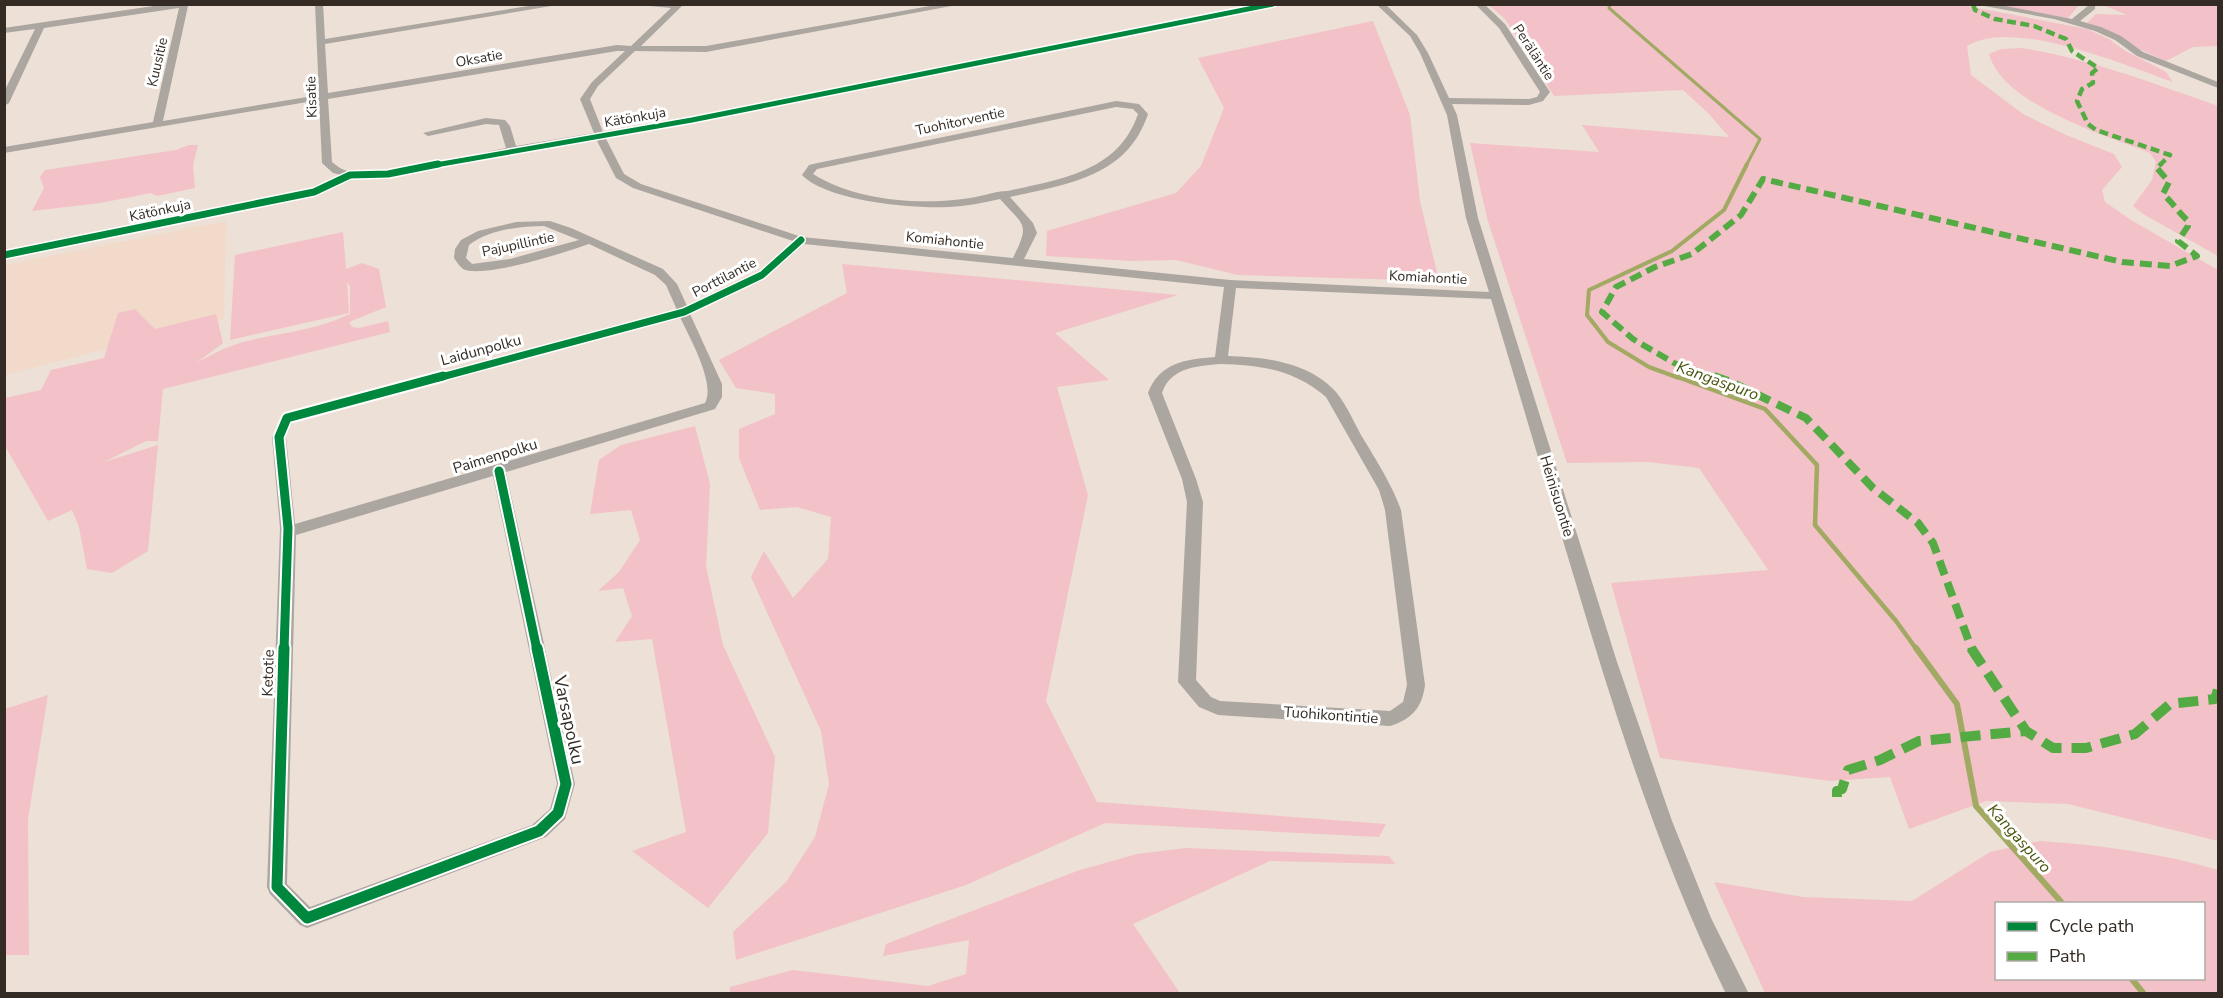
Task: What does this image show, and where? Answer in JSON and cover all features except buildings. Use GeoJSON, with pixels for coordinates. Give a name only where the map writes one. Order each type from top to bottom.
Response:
{"type":"FeatureCollection","features":[{"type":"Feature","properties":{"kind":"street","name":"Kisatie"},"geometry":{"type":"LineString","coordinates":[[319,4],[323,42],[327,163],[337,171],[350,175]]}},
{"type":"Feature","properties":{"kind":"street"},"geometry":{"type":"LineString","coordinates":[[323,42],[559,4]]}},
{"type":"Feature","properties":{"kind":"street"},"geometry":{"type":"LineString","coordinates":[[633,4],[679,5]]}},
{"type":"Feature","properties":{"kind":"street","name":"Oksatie"},"geometry":{"type":"LineString","coordinates":[[4,150],[616,48],[706,49],[910,8],[958,4]]}},
{"type":"Feature","properties":{"kind":"street","name":"Kätönkuja"},"geometry":{"type":"LineString","coordinates":[[4,255],[314,192],[350,175],[388,174],[512,150],[600,137],[909,78],[1273,4]]}},
{"type":"Feature","properties":{"kind":"street","name":"Heinisuontie"},"geometry":{"type":"LineString","coordinates":[[1380,4],[1413,34],[1452,115],[1472,218],[1646,779],[1702,922],[1738,993]]}},
{"type":"Feature","properties":{"kind":"street","name":"Peräläntie"},"geometry":{"type":"LineString","coordinates":[[1446,101],[1529,102],[1540,99],[1545,92],[1502,26],[1479,4]]}},
{"type":"Feature","properties":{"kind":"street"},"geometry":{"type":"LineString","coordinates":[[1978,4],[2074,22],[2109,33],[2140,54],[2218,85]]}},
{"type":"Feature","properties":{"kind":"street"},"geometry":{"type":"LineString","coordinates":[[4,31],[186,5]]}},
{"type":"Feature","properties":{"kind":"street","name":"Kuusitie"},"geometry":{"type":"LineString","coordinates":[[157,126],[186,5]]}},
{"type":"Feature","properties":{"kind":"street","name":"Komiahontie"},"geometry":{"type":"LineString","coordinates":[[679,5],[595,84],[585,99],[600,137],[620,176],[637,186],[801,240],[1230,284],[1496,296]]}},
{"type":"Feature","properties":{"kind":"street"},"geometry":{"type":"LineString","coordinates":[[2074,22],[2092,7]]}},
{"type":"Feature","properties":{"kind":"street"},"geometry":{"type":"LineString","coordinates":[[4,103],[40,26]]}},
{"type":"Feature","properties":{"kind":"street","name":"Tuohitorventie"},"geometry":{"type":"LineString","coordinates":[[1116,104],[1136,106],[1143,114],[1135,138],[1113,160],[1091,173],[1000,194],[950,204],[897,200],[842,191],[815,182],[807,175],[813,167],[1116,104]]}},
{"type":"Feature","properties":{"kind":"street"},"geometry":{"type":"LineString","coordinates":[[428,133],[486,121],[502,122],[512,150]]}},
{"type":"Feature","properties":{"kind":"street"},"geometry":{"type":"LineString","coordinates":[[1000,194],[1029,225],[1031,233],[1017,262]]}},
{"type":"Feature","properties":{"kind":"street","name":"Pajupillintie"},"geometry":{"type":"LineString","coordinates":[[589,240],[568,249],[491,266],[471,268],[466,266],[460,258],[461,248],[468,240],[485,232],[534,222],[550,224],[589,240],[659,272],[671,284],[714,380],[717,390],[710,406]]}},
{"type":"Feature","properties":{"kind":"street","name":"Porttilantie"},"geometry":{"type":"LineString","coordinates":[[684,312],[762,275],[801,240]]}},
{"type":"Feature","properties":{"kind":"street"},"geometry":{"type":"LineString","coordinates":[[1221,360],[1230,284]]}},
{"type":"Feature","properties":{"kind":"street","name":"Laidunpolku"},"geometry":{"type":"LineString","coordinates":[[287,418],[684,312]]}},
{"type":"Feature","properties":{"kind":"street","name":"Tuohikontintie"},"geometry":{"type":"LineString","coordinates":[[1221,360],[1264,361],[1293,370],[1322,387],[1331,395],[1386,490],[1395,519],[1416,684],[1414,700],[1406,712],[1390,719],[1218,708],[1199,698],[1187,682],[1195,502],[1189,479],[1155,393],[1157,383],[1165,374],[1182,366],[1221,360]]}},
{"type":"Feature","properties":{"kind":"street","name":"Paimenpolku"},"geometry":{"type":"LineString","coordinates":[[288,532],[499,471],[710,406]]}},
{"type":"Feature","properties":{"kind":"street","name":"Ketotie"},"geometry":{"type":"LineString","coordinates":[[287,418],[279,437],[288,532],[277,886],[307,918]]}},
{"type":"Feature","properties":{"kind":"street","name":"Varsapolku"},"geometry":{"type":"LineString","coordinates":[[307,918],[539,831],[558,813],[566,784],[499,471]]}},
{"type":"Feature","properties":{"kind":"shaded area"},"geometry":{"type":"Polygon","coordinates":[[[1489,5],[1962,5],[2087,29],[2166,72],[2173,82],[2098,55],[2039,40],[2011,37],[1987,39],[1967,46],[1971,75],[2023,114],[2066,135],[2114,154],[2122,167],[2102,190],[2105,202],[2131,220],[2218,270],[2218,841],[2068,804],[1986,801],[1909,829],[1890,777],[1830,781],[1660,758],[1611,583],[1768,570],[1699,468],[1648,462],[1567,463],[1487,218],[1470,143],[1599,152],[1582,125],[1729,137],[1683,90],[1554,96],[1505,19],[1489,5]]]}},
{"type":"Feature","properties":{"kind":"shaded area"},"geometry":{"type":"Polygon","coordinates":[[[1988,5],[2079,5],[2068,18],[1988,5]]]}},
{"type":"Feature","properties":{"kind":"shaded area"},"geometry":{"type":"Polygon","coordinates":[[[2103,5],[2218,5],[2218,46],[2193,47],[2166,61],[2139,49],[2118,35],[2087,23],[2096,14],[2127,15],[2103,5]]]}},
{"type":"Feature","properties":{"kind":"shaded area"},"geometry":{"type":"Polygon","coordinates":[[[1373,21],[1410,115],[1420,201],[1439,281],[1238,275],[1176,260],[1131,261],[1046,256],[1047,231],[1176,193],[1201,166],[1224,108],[1198,58],[1373,21]]]}},
{"type":"Feature","properties":{"kind":"shaded area"},"geometry":{"type":"Polygon","coordinates":[[[2022,48],[2097,65],[2218,106],[2218,256],[2143,214],[2133,206],[2152,180],[2156,162],[2150,153],[2058,116],[2034,103],[1998,72],[1989,54],[2001,49],[2022,48]]]}},
{"type":"Feature","properties":{"kind":"shaded area"},"geometry":{"type":"Polygon","coordinates":[[[189,145],[198,145],[193,165],[195,188],[157,196],[151,193],[100,203],[32,211],[44,188],[40,177],[45,170],[176,150],[189,145]]]}},
{"type":"Feature","properties":{"kind":"shaded area"},"geometry":{"type":"Polygon","coordinates":[[[226,221],[224,319],[5,375],[5,265],[226,221]]]}},
{"type":"Feature","properties":{"kind":"shaded area"},"geometry":{"type":"Polygon","coordinates":[[[343,232],[346,269],[362,263],[379,269],[386,307],[349,322],[352,327],[359,328],[388,321],[390,332],[163,389],[158,441],[146,441],[104,462],[158,445],[148,551],[112,573],[87,569],[79,527],[72,510],[48,521],[5,446],[5,398],[41,390],[51,370],[104,358],[118,313],[135,309],[155,329],[216,314],[223,343],[196,363],[220,350],[240,343],[311,328],[350,314],[350,286],[347,282],[349,313],[230,340],[235,255],[343,232]]]}},
{"type":"Feature","properties":{"kind":"shaded area"},"geometry":{"type":"Polygon","coordinates":[[[842,264],[1178,295],[1055,333],[1109,380],[1057,387],[1088,495],[1046,701],[1097,802],[1386,824],[1379,837],[1105,823],[966,885],[736,960],[733,932],[786,882],[815,837],[829,784],[821,731],[751,577],[764,551],[793,598],[828,559],[831,517],[797,507],[760,510],[739,458],[739,429],[775,414],[775,394],[736,388],[719,360],[847,293],[842,264]]]}},
{"type":"Feature","properties":{"kind":"shaded area"},"geometry":{"type":"Polygon","coordinates":[[[695,426],[710,484],[706,566],[723,645],[775,757],[768,833],[708,908],[632,851],[686,832],[652,639],[615,642],[632,616],[623,588],[598,591],[619,572],[640,540],[631,510],[590,514],[599,460],[621,445],[695,426]]]}},
{"type":"Feature","properties":{"kind":"shaded area"},"geometry":{"type":"Polygon","coordinates":[[[48,695],[28,819],[29,955],[5,955],[5,709],[48,695]]]}},
{"type":"Feature","properties":{"kind":"shaded area"},"geometry":{"type":"Polygon","coordinates":[[[2040,841],[2108,847],[2152,854],[2218,870],[2218,993],[1765,993],[1714,882],[1803,897],[1912,901],[1990,852],[2040,841]]]}},
{"type":"Feature","properties":{"kind":"shaded area"},"geometry":{"type":"Polygon","coordinates":[[[1186,848],[1389,856],[1395,864],[1270,861],[1133,924],[1180,993],[730,993],[730,987],[793,970],[928,986],[966,974],[969,940],[883,956],[886,944],[1077,871],[1137,854],[1186,848]]]}},
{"type":"Feature","properties":{"kind":"waterway","name":"Kangaspuro"},"geometry":{"type":"LineString","coordinates":[[1610,4],[1609,8],[1760,139],[1746,166]]}},
{"type":"Feature","properties":{"kind":"waterway","name":"Kangaspuro"},"geometry":{"type":"LineString","coordinates":[[1679,378],[1649,367],[1608,342],[1587,315],[1589,290],[1672,251],[1724,210],[1746,166]]}},
{"type":"Feature","properties":{"kind":"waterway","name":"Kangaspuro"},"geometry":{"type":"LineString","coordinates":[[1675,376],[1765,409],[1817,465],[1815,525],[1896,621],[1917,650]]}},
{"type":"Feature","properties":{"kind":"waterway","name":"Kangaspuro"},"geometry":{"type":"LineString","coordinates":[[1916,648],[1957,704],[1976,806],[2061,902]]}},
{"type":"Feature","properties":{"kind":"waterway","name":"Kangaspuro"},"geometry":{"type":"LineString","coordinates":[[2133,980],[2144,994]]}},
{"type":"Feature","properties":{"kind":"marked path"},"geometry":{"type":"LineString","coordinates":[[1973,4],[1975,10],[1995,19],[2034,26],[2066,39],[2072,51],[2098,68],[2092,73],[2093,83],[2082,89],[2077,101],[2085,118],[2090,126],[2104,134],[2170,155],[2157,168],[2169,182],[2163,194],[2176,205],[2179,213],[2188,221],[2188,226],[2178,241],[2197,256],[2179,265],[2161,267],[2122,262],[1763,179],[1741,215],[1692,254],[1655,267],[1616,287],[1602,312],[1633,339],[1674,363],[1731,382],[1806,418],[1873,488],[1918,523],[1933,543],[1972,650],[2026,731],[2053,748],[2086,748],[2135,734],[2170,704],[2215,699],[2218,690]]}},
{"type":"Feature","properties":{"kind":"marked path"},"geometry":{"type":"LineString","coordinates":[[1837,797],[1837,791],[1842,789],[1848,770],[1880,760],[1919,741],[2026,731]]}},
{"type":"Feature","properties":{"kind":"cycle path"},"geometry":{"type":"LineString","coordinates":[[4,255],[314,192],[350,175],[388,174],[512,150],[692,120],[1273,4]]}},
{"type":"Feature","properties":{"kind":"cycle path"},"geometry":{"type":"LineString","coordinates":[[499,471],[566,784],[558,813],[539,831],[307,918],[277,887],[288,528],[279,437],[287,418],[684,312],[762,275],[801,240]]}}]}
